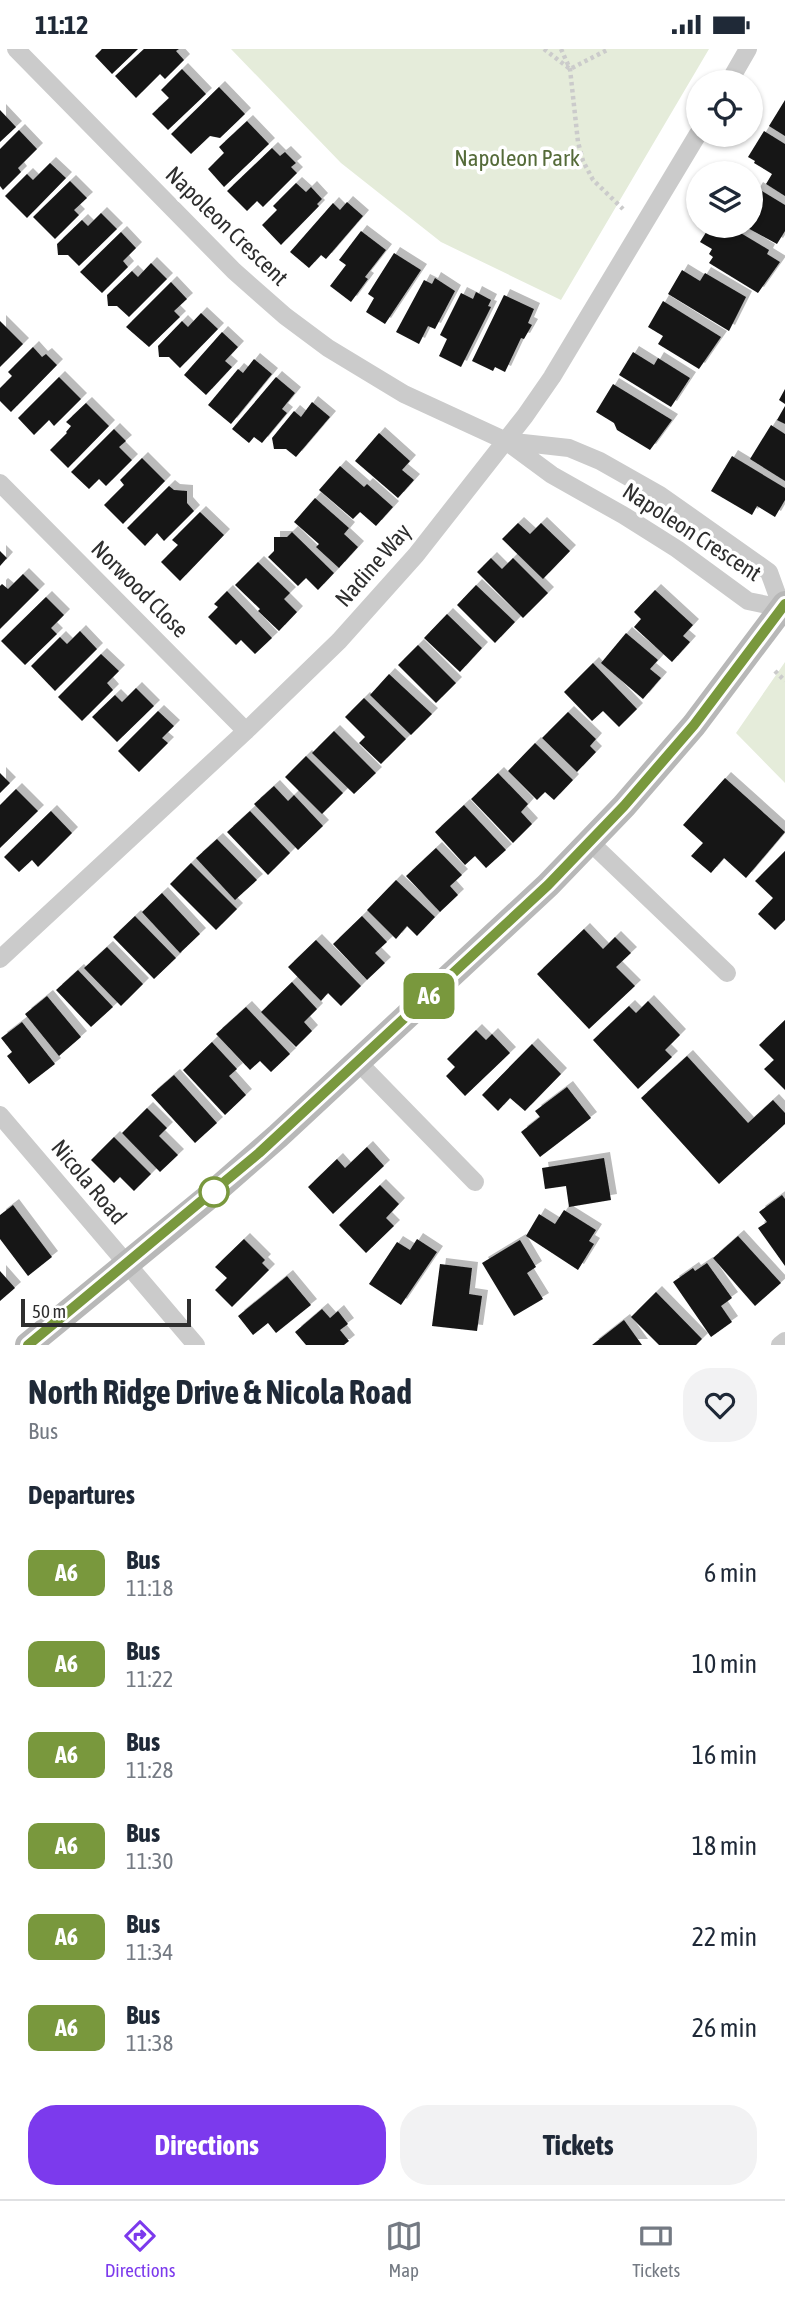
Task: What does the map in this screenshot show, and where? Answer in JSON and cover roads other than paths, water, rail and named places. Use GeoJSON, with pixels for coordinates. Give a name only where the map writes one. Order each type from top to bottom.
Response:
{"type":"FeatureCollection","features":[{"type":"Feature","properties":{"kind":"street","name":"Napoleon Crescent"},"geometry":{"type":"LineString","coordinates":[[16,49],[234,271],[285,316],[328,348],[404,394],[506,441],[552,475],[624,515],[677,549],[748,601],[784,606]]}},
{"type":"Feature","properties":{"kind":"street"},"geometry":{"type":"LineString","coordinates":[[736,70],[748,49]]}},
{"type":"Feature","properties":{"kind":"street","name":"Nadine Way"},"geometry":{"type":"LineString","coordinates":[[4,948],[246,731],[339,641],[386,589],[506,441],[572,346],[690,147]]}},
{"type":"Feature","properties":{"kind":"street","name":"Napoleon Crescent"},"geometry":{"type":"LineString","coordinates":[[506,441],[569,448],[600,461],[660,495],[769,572],[784,606]]}},
{"type":"Feature","properties":{"kind":"street","name":"Norwood Close"},"geometry":{"type":"LineString","coordinates":[[0,483],[246,731]]}},
{"type":"Feature","properties":{"kind":"street"},"geometry":{"type":"LineString","coordinates":[[28,1345],[240,1170],[548,885],[694,725],[784,606]]}},
{"type":"Feature","properties":{"kind":"street"},"geometry":{"type":"LineString","coordinates":[[590,842],[727,973]]}},
{"type":"Feature","properties":{"kind":"street"},"geometry":{"type":"LineString","coordinates":[[358,1062],[475,1182]]}},
{"type":"Feature","properties":{"kind":"street","name":"Nicola Road"},"geometry":{"type":"LineString","coordinates":[[0,1115],[196,1345]]}},
{"type":"Feature","properties":{"kind":"street"},"geometry":{"type":"LineString","coordinates":[[780,1345],[785,1341]]}},
{"type":"Feature","properties":{"kind":"park label","name":"Napoleon Park"},"geometry":{"type":"Point","coordinates":[517,158]}}]}
